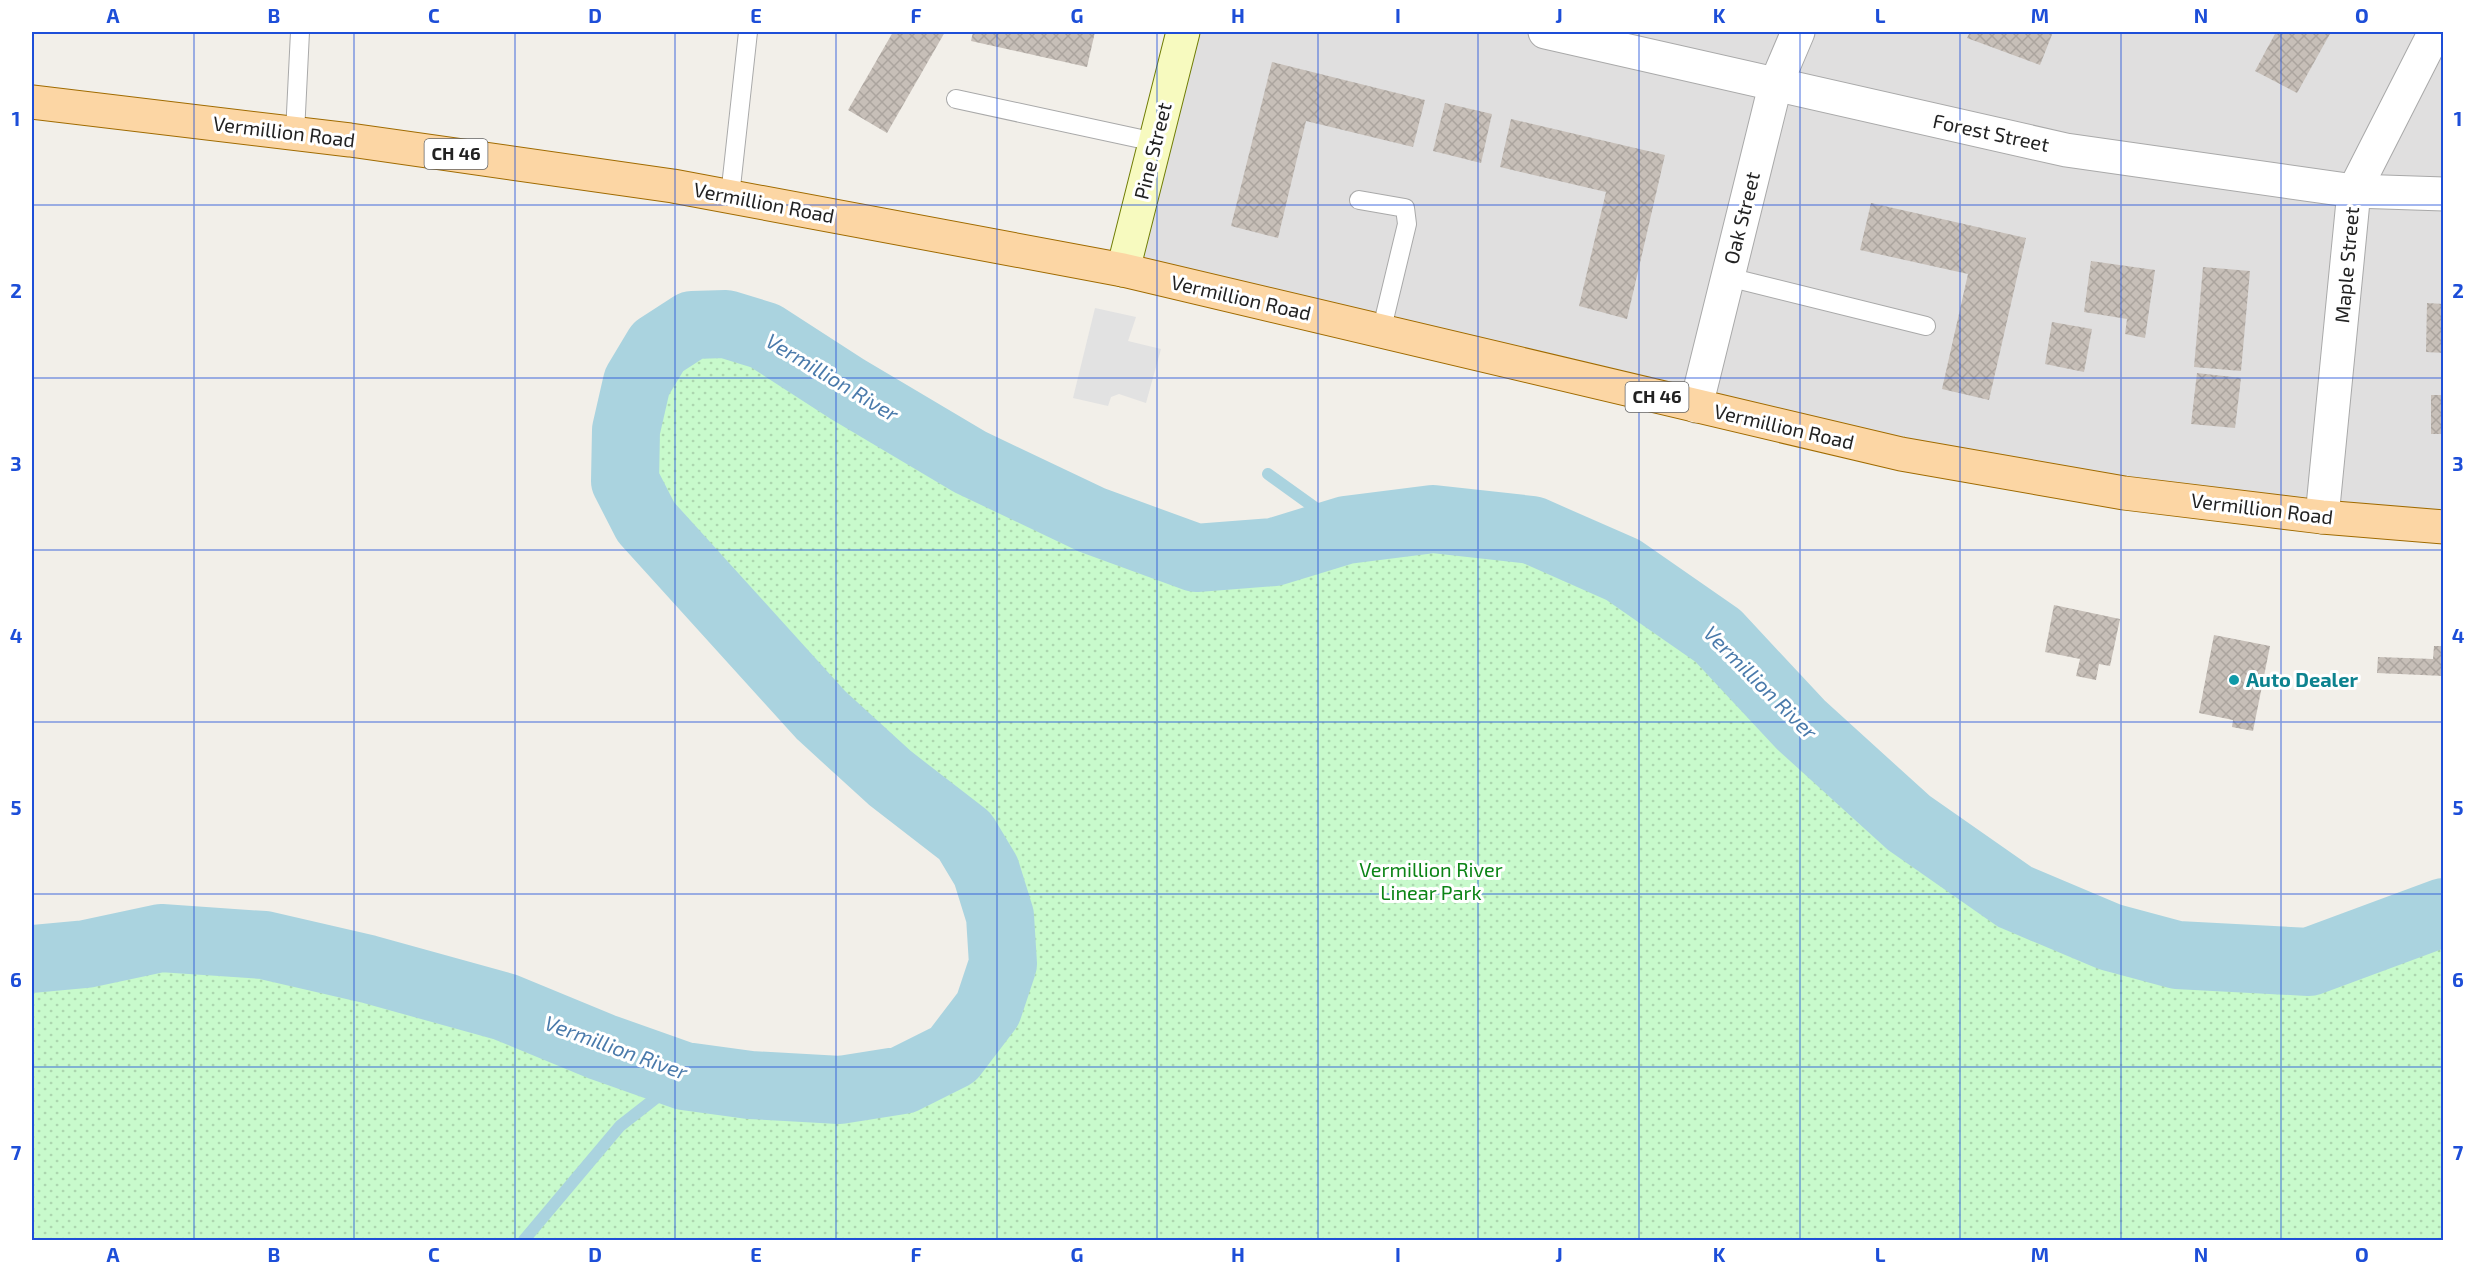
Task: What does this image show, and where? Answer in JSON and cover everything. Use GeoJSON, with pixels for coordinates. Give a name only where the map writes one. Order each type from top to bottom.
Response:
{"type":"FeatureCollection","features":[{"type":"Feature","properties":{"kind":"main road","name":"Vermillion Road"},"geometry":{"type":"LineString","coordinates":[[32,102],[295,133],[551,167],[730,196],[1123,270],[1913,456],[2124,493],[2322,517],[2444,527]]}},
{"type":"Feature","properties":{"kind":"street","name":"Pine Street"},"geometry":{"type":"LineString","coordinates":[[1123,270],[1183,32]]}},
{"type":"Feature","properties":{"kind":"street","name":"Forest Street"},"geometry":{"type":"LineString","coordinates":[[1545,32],[1775,86],[2066,150],[2354,190],[2444,194]]}},
{"type":"Feature","properties":{"kind":"street","name":"Oak Street"},"geometry":{"type":"LineString","coordinates":[[1695,406],[1775,86],[1798,32]]}},
{"type":"Feature","properties":{"kind":"street","name":"Maple Street"},"geometry":{"type":"LineString","coordinates":[[2322,517],[2354,190],[2435,32]]}},
{"type":"Feature","properties":{"kind":"lane"},"geometry":{"type":"LineString","coordinates":[[295,133],[300,32]]}},
{"type":"Feature","properties":{"kind":"lane"},"geometry":{"type":"LineString","coordinates":[[730,196],[748,32]]}},
{"type":"Feature","properties":{"kind":"lane"},"geometry":{"type":"LineString","coordinates":[[956,99],[1155,142]]}},
{"type":"Feature","properties":{"kind":"lane"},"geometry":{"type":"LineString","coordinates":[[1359,200],[1405,208],[1407,224],[1381,332]]}},
{"type":"Feature","properties":{"kind":"lane"},"geometry":{"type":"LineString","coordinates":[[1728,277],[1926,326]]}},
{"type":"Feature","properties":{"kind":"shaded area"},"geometry":{"type":"Polygon","coordinates":[[[1183,32],[2443,32],[2443,527],[2124,493],[1123,270],[1183,32]]]}},
{"type":"Feature","properties":{"kind":"shaded area"},"geometry":{"type":"Polygon","coordinates":[[[1095,308],[1136,317],[1128,341],[1161,349],[1146,403],[1119,394],[1111,397],[1108,406],[1073,398],[1095,308]]]}},
{"type":"Feature","properties":{"kind":"green space","name":"Vermillion River Linear Park"},"geometry":{"type":"Polygon","coordinates":[[[726,324],[765,336],[847,389],[970,462],[1092,520],[1196,558],[1274,552],[1346,530],[1433,519],[1532,530],[1623,570],[1718,636],[1801,725],[1909,823],[2015,897],[2110,937],[2177,955],[2309,962],[2443,912],[2443,1240],[32,1240],[32,959],[86,954],[161,938],[264,945],[368,969],[505,1007],[602,1047],[684,1076],[750,1085],[840,1090],[903,1080],[953,1055],[988,1009],[1003,964],[1000,916],[986,871],[965,836],[890,778],[821,715],[646,522],[625,481],[626,430],[637,382],[658,347],[692,325],[726,324]]]}},
{"type":"Feature","properties":{"kind":"building"},"geometry":{"type":"Polygon","coordinates":[[[893,32],[945,32],[887,133],[848,110],[893,32]]]}},
{"type":"Feature","properties":{"kind":"building"},"geometry":{"type":"Polygon","coordinates":[[[973,32],[1095,32],[1087,67],[971,41],[973,32]]]}},
{"type":"Feature","properties":{"kind":"building"},"geometry":{"type":"Polygon","coordinates":[[[1970,32],[2053,32],[2040,65],[1967,38],[1970,32]]]}},
{"type":"Feature","properties":{"kind":"building"},"geometry":{"type":"Polygon","coordinates":[[[2276,32],[2331,32],[2297,93],[2255,71],[2276,32]]]}},
{"type":"Feature","properties":{"kind":"building"},"geometry":{"type":"Polygon","coordinates":[[[1272,62],[1425,100],[1413,147],[1306,121],[1278,238],[1231,226],[1272,62]]]}},
{"type":"Feature","properties":{"kind":"building"},"geometry":{"type":"Polygon","coordinates":[[[1445,103],[1492,114],[1481,163],[1433,151],[1445,103]]]}},
{"type":"Feature","properties":{"kind":"building"},"geometry":{"type":"Polygon","coordinates":[[[1511,119],[1665,155],[1627,319],[1579,306],[1606,192],[1500,167],[1511,119]]]}},
{"type":"Feature","properties":{"kind":"building"},"geometry":{"type":"Polygon","coordinates":[[[1871,203],[2026,238],[1989,400],[1942,389],[1968,274],[1860,250],[1871,203]]]}},
{"type":"Feature","properties":{"kind":"building"},"geometry":{"type":"Polygon","coordinates":[[[2091,261],[2155,270],[2145,338],[2125,334],[2127,319],[2084,312],[2091,261]]]}},
{"type":"Feature","properties":{"kind":"building"},"geometry":{"type":"Polygon","coordinates":[[[2203,267],[2250,271],[2241,371],[2194,367],[2203,267]]]}},
{"type":"Feature","properties":{"kind":"building"},"geometry":{"type":"Polygon","coordinates":[[[2427,303],[2444,304],[2444,353],[2426,352],[2427,303]]]}},
{"type":"Feature","properties":{"kind":"building"},"geometry":{"type":"Polygon","coordinates":[[[2052,322],[2092,329],[2084,372],[2045,364],[2052,322]]]}},
{"type":"Feature","properties":{"kind":"building"},"geometry":{"type":"Polygon","coordinates":[[[2197,373],[2241,378],[2235,428],[2191,424],[2197,373]]]}},
{"type":"Feature","properties":{"kind":"building"},"geometry":{"type":"Polygon","coordinates":[[[2431,395],[2444,395],[2444,434],[2431,434],[2431,395]]]}},
{"type":"Feature","properties":{"kind":"building"},"geometry":{"type":"Polygon","coordinates":[[[2054,605],[2120,619],[2110,666],[2099,664],[2096,680],[2076,676],[2080,659],[2045,652],[2054,605]]]}},
{"type":"Feature","properties":{"kind":"building","name":"Auto Dealer"},"geometry":{"type":"Polygon","coordinates":[[[2214,635],[2270,646],[2253,731],[2232,727],[2233,720],[2199,713],[2214,635]]]}},
{"type":"Feature","properties":{"kind":"building","name":"Auto Dealer"},"geometry":{"type":"Polygon","coordinates":[[[2434,646],[2444,646],[2444,676],[2377,673],[2378,657],[2433,659],[2434,646]]]}},
{"type":"Feature","properties":{"kind":"waterway","name":"Vermillion River"},"geometry":{"type":"LineString","coordinates":[[32,959],[86,954],[161,938],[264,945],[368,969],[505,1007],[602,1047],[684,1076],[750,1085],[840,1090],[903,1080],[953,1055],[988,1009],[1003,964],[1000,916],[986,871],[965,836],[890,778],[821,715],[646,522],[625,481],[626,430],[637,382],[658,347],[692,325],[726,324],[765,336],[847,389],[970,462],[1092,520],[1196,558],[1274,552],[1346,530],[1433,519],[1532,530],[1623,570],[1718,636],[1801,725],[1909,823],[2015,897],[2110,937],[2177,955],[2309,962],[2444,912]]}},
{"type":"Feature","properties":{"kind":"waterway"},"geometry":{"type":"LineString","coordinates":[[1268,474],[1346,530]]}},
{"type":"Feature","properties":{"kind":"waterway"},"geometry":{"type":"LineString","coordinates":[[524,1240],[620,1126],[684,1076]]}},
{"type":"Feature","properties":{"kind":"place","name":"Auto Dealer"},"geometry":{"type":"Point","coordinates":[2234,680]}}]}
